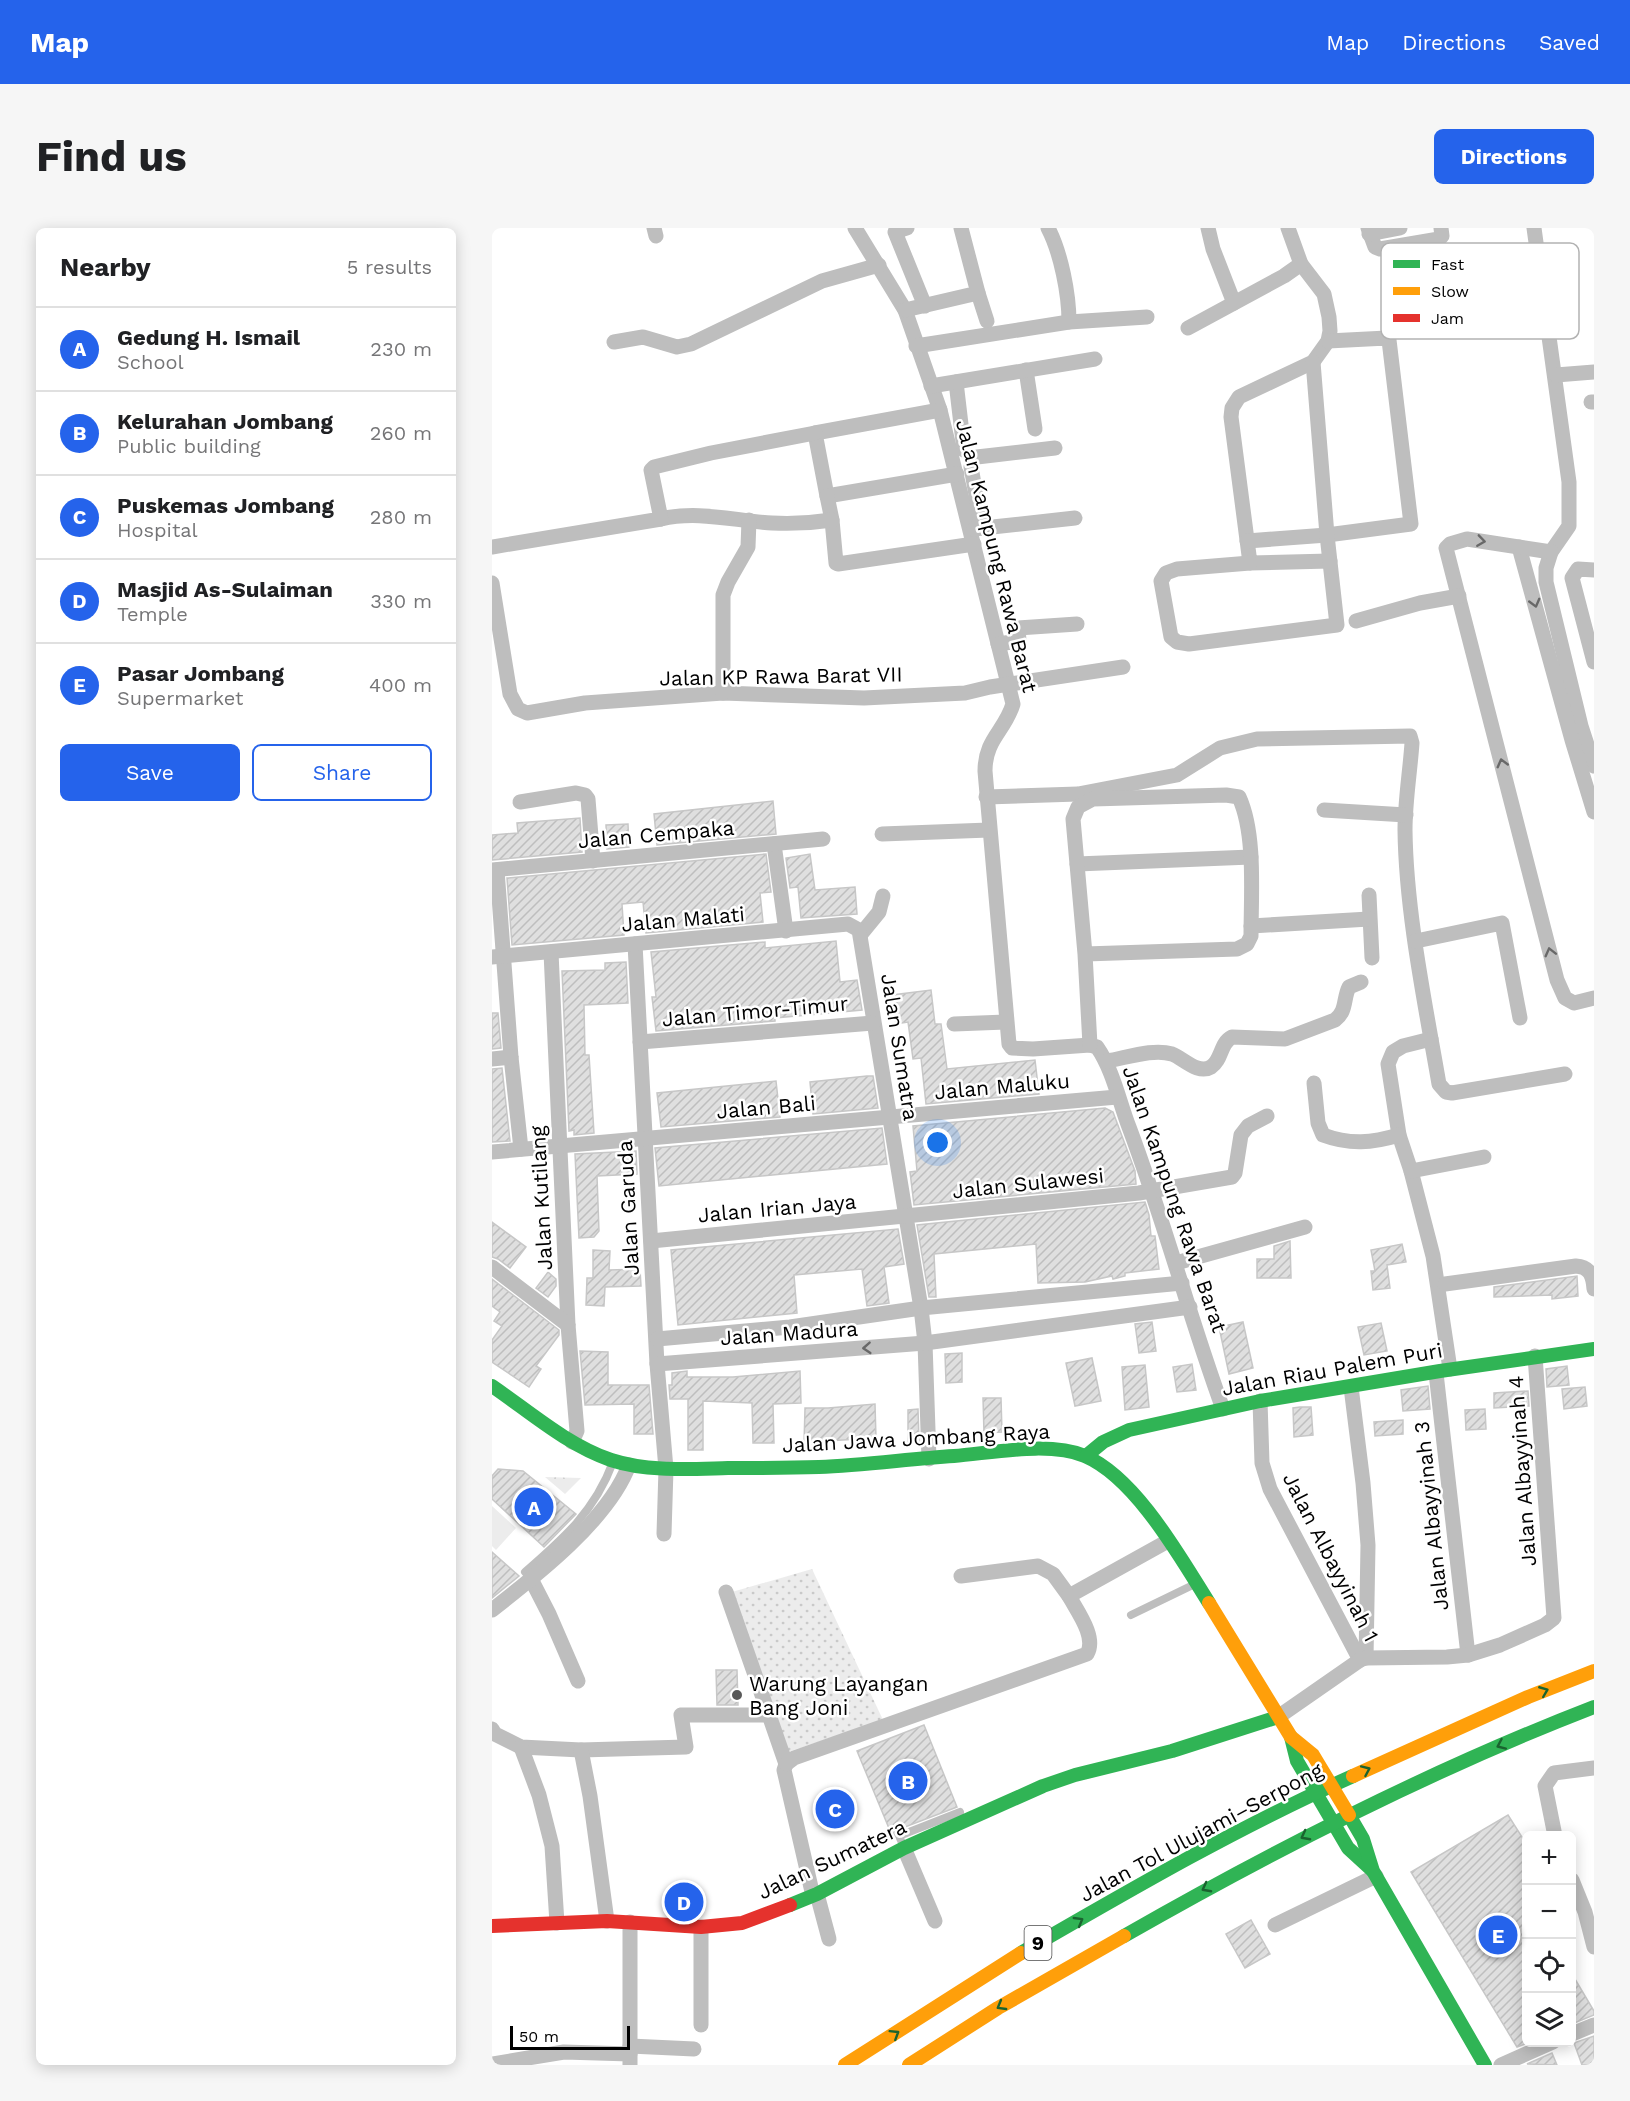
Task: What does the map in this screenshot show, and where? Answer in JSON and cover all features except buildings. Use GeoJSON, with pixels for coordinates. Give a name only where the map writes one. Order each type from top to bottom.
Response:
{"type":"FeatureCollection","features":[{"type":"Feature","properties":{"kind":"main road","name":"Jalan Riau Palem Puri"},"geometry":{"type":"LineString","coordinates":[[1086,1456],[1103,1442],[1130,1430],[1260,1401],[1535,1356],[1594,1349]]}},
{"type":"Feature","properties":{"kind":"main road","name":"Jalan Jawa Jombang Raya"},"geometry":{"type":"LineString","coordinates":[[492,1386],[572,1442],[613,1461],[629,1465],[666,1469],[819,1467],[1035,1449],[1063,1451],[1086,1456],[1121,1480],[1141,1503],[1196,1584],[1291,1737],[1313,1755],[1362,1839],[1374,1874],[1480,2063]]}},
{"type":"Feature","properties":{"kind":"main road","name":"Jalan Tol Ulujami–Serpong"},"geometry":{"type":"LineString","coordinates":[[846,2065],[1019,1954],[1174,1865],[1308,1796],[1528,1697],[1594,1671]]}},
{"type":"Feature","properties":{"kind":"main road","name":"9"},"geometry":{"type":"LineString","coordinates":[[909,2065],[998,2008],[1117,1942],[1192,1895],[1325,1826],[1526,1733],[1594,1707]]}},
{"type":"Feature","properties":{"kind":"main road","name":"Jalan Sumatera"},"geometry":{"type":"LineString","coordinates":[[492,1926],[607,1921],[700,1927],[742,1923],[815,1895],[904,1848],[969,1817],[1043,1786],[1075,1775],[1172,1751],[1278,1717]]}},
{"type":"Feature","properties":{"kind":"main road","name":"Jalan Jawa Jombang Raya"},"geometry":{"type":"LineString","coordinates":[[1291,1737],[1297,1761],[1348,1848],[1374,1874]]}},
{"type":"Feature","properties":{"kind":"main road"},"geometry":{"type":"LineString","coordinates":[[995,2026],[1117,1942]]}},
{"type":"Feature","properties":{"kind":"street","name":"Jalan Kampung Rawa Barat"},"geometry":{"type":"LineString","coordinates":[[855,228],[905,310],[940,410],[975,534],[1013,704],[1010,716],[990,745],[985,759],[986,797],[1008,1038],[1012,1048],[1033,1049],[1090,1045],[1097,1047],[1107,1061],[1153,1191],[1223,1409]]}},
{"type":"Feature","properties":{"kind":"street"},"geometry":{"type":"LineString","coordinates":[[907,228],[895,232],[925,306]]}},
{"type":"Feature","properties":{"kind":"street"},"geometry":{"type":"LineString","coordinates":[[961,228],[987,321]]}},
{"type":"Feature","properties":{"kind":"street"},"geometry":{"type":"LineString","coordinates":[[1048,228],[1054,240],[1068,299],[1070,322]]}},
{"type":"Feature","properties":{"kind":"street"},"geometry":{"type":"LineString","coordinates":[[1208,228],[1212,249],[1234,303]]}},
{"type":"Feature","properties":{"kind":"street"},"geometry":{"type":"LineString","coordinates":[[1250,563],[1231,417],[1232,408],[1239,397],[1313,362],[1328,341],[1330,324],[1324,294],[1301,264],[1288,228]]}},
{"type":"Feature","properties":{"kind":"street"},"geometry":{"type":"LineString","coordinates":[[1381,249],[1375,247],[1369,231],[1400,228]]}},
{"type":"Feature","properties":{"kind":"street"},"geometry":{"type":"LineString","coordinates":[[1415,243],[1439,239],[1442,236],[1441,228]]}},
{"type":"Feature","properties":{"kind":"street"},"geometry":{"type":"LineString","coordinates":[[1534,228],[1536,243]]}},
{"type":"Feature","properties":{"kind":"street"},"geometry":{"type":"LineString","coordinates":[[1188,328],[1284,276],[1301,264]]}},
{"type":"Feature","properties":{"kind":"street"},"geometry":{"type":"LineString","coordinates":[[614,342],[643,338],[677,346],[692,344],[822,281],[879,265]]}},
{"type":"Feature","properties":{"kind":"street"},"geometry":{"type":"LineString","coordinates":[[905,310],[978,293]]}},
{"type":"Feature","properties":{"kind":"street"},"geometry":{"type":"LineString","coordinates":[[916,346],[1070,322],[1147,317]]}},
{"type":"Feature","properties":{"kind":"street"},"geometry":{"type":"LineString","coordinates":[[1328,341],[1381,338]]}},
{"type":"Feature","properties":{"kind":"street"},"geometry":{"type":"LineString","coordinates":[[1247,541],[1327,535],[1411,524],[1388,339]]}},
{"type":"Feature","properties":{"kind":"street"},"geometry":{"type":"LineString","coordinates":[[1551,339],[1569,482],[1570,510],[1569,526],[1551,552],[1546,568],[1548,594],[1581,726],[1594,766]]}},
{"type":"Feature","properties":{"kind":"street"},"geometry":{"type":"LineString","coordinates":[[931,386],[1095,359]]}},
{"type":"Feature","properties":{"kind":"street"},"geometry":{"type":"LineString","coordinates":[[1313,362],[1337,625],[1189,644],[1175,641],[1171,637],[1161,581],[1166,573],[1177,569],[1250,563],[1330,561]]}},
{"type":"Feature","properties":{"kind":"street"},"geometry":{"type":"LineString","coordinates":[[1026,370],[1035,429]]}},
{"type":"Feature","properties":{"kind":"street"},"geometry":{"type":"LineString","coordinates":[[1556,375],[1594,372]]}},
{"type":"Feature","properties":{"kind":"street"},"geometry":{"type":"LineString","coordinates":[[952,382],[964,450]]}},
{"type":"Feature","properties":{"kind":"street"},"geometry":{"type":"LineString","coordinates":[[661,519],[651,470],[654,467],[711,453],[940,410]]}},
{"type":"Feature","properties":{"kind":"street"},"geometry":{"type":"LineString","coordinates":[[815,433],[832,520],[836,563],[846,563],[975,534],[1075,518]]}},
{"type":"Feature","properties":{"kind":"street"},"geometry":{"type":"LineString","coordinates":[[975,534],[971,467],[973,460],[977,457],[1055,448]]}},
{"type":"Feature","properties":{"kind":"street"},"geometry":{"type":"LineString","coordinates":[[826,496],[957,474]]}},
{"type":"Feature","properties":{"kind":"street"},"geometry":{"type":"LineString","coordinates":[[492,547],[677,515],[772,523],[832,520]]}},
{"type":"Feature","properties":{"kind":"street"},"geometry":{"type":"LineString","coordinates":[[723,693],[723,595],[747,547],[749,520]]}},
{"type":"Feature","properties":{"kind":"street"},"geometry":{"type":"LineString","coordinates":[[1551,552],[1467,539],[1450,544],[1446,548],[1557,980],[1565,998],[1574,1003],[1594,998]]}},
{"type":"Feature","properties":{"kind":"street"},"geometry":{"type":"LineString","coordinates":[[1520,547],[1572,740],[1594,812]]}},
{"type":"Feature","properties":{"kind":"street"},"geometry":{"type":"LineString","coordinates":[[1594,570],[1578,569],[1572,578],[1594,662]]}},
{"type":"Feature","properties":{"kind":"street","name":"Jalan KP Rawa Barat VII"},"geometry":{"type":"LineString","coordinates":[[492,583],[510,694],[518,709],[527,712],[585,703],[723,693],[864,698],[964,693],[1123,667]]}},
{"type":"Feature","properties":{"kind":"street"},"geometry":{"type":"LineString","coordinates":[[1356,621],[1420,603],[1459,596]]}},
{"type":"Feature","properties":{"kind":"street"},"geometry":{"type":"LineString","coordinates":[[998,644],[1019,641],[1018,628],[1077,624]]}},
{"type":"Feature","properties":{"kind":"street"},"geometry":{"type":"LineString","coordinates":[[986,797],[1078,794],[1177,775],[1220,748],[1257,740],[1407,735],[1412,738],[1412,743],[1406,815],[1406,867],[1439,1084],[1446,1092],[1452,1094],[1565,1074]]}},
{"type":"Feature","properties":{"kind":"street"},"geometry":{"type":"LineString","coordinates":[[520,802],[576,793],[585,795],[588,799],[593,861]]}},
{"type":"Feature","properties":{"kind":"street"},"geometry":{"type":"LineString","coordinates":[[1085,954],[1237,949],[1247,944],[1251,936],[1251,857],[1244,808],[1239,797],[1226,795],[1093,800],[1078,807],[1073,819],[1085,954],[1090,1045]]}},
{"type":"Feature","properties":{"kind":"street"},"geometry":{"type":"LineString","coordinates":[[1324,810],[1406,815]]}},
{"type":"Feature","properties":{"kind":"street"},"geometry":{"type":"LineString","coordinates":[[882,834],[989,830]]}},
{"type":"Feature","properties":{"kind":"street","name":"Jalan Cempaka"},"geometry":{"type":"LineString","coordinates":[[495,870],[823,839]]}},
{"type":"Feature","properties":{"kind":"street"},"geometry":{"type":"LineString","coordinates":[[774,844],[786,931]]}},
{"type":"Feature","properties":{"kind":"street"},"geometry":{"type":"LineString","coordinates":[[1077,864],[1251,857]]}},
{"type":"Feature","properties":{"kind":"street"},"geometry":{"type":"LineString","coordinates":[[495,870],[498,956],[521,1149]]}},
{"type":"Feature","properties":{"kind":"street"},"geometry":{"type":"LineString","coordinates":[[1369,895],[1372,958]]}},
{"type":"Feature","properties":{"kind":"street"},"geometry":{"type":"LineString","coordinates":[[861,934],[879,912],[883,896]]}},
{"type":"Feature","properties":{"kind":"street"},"geometry":{"type":"LineString","coordinates":[[1251,926],[1369,919]]}},
{"type":"Feature","properties":{"kind":"street"},"geometry":{"type":"LineString","coordinates":[[1416,941],[1502,923],[1520,1018]]}},
{"type":"Feature","properties":{"kind":"street","name":"Jalan Malati"},"geometry":{"type":"LineString","coordinates":[[498,956],[848,924],[853,925],[861,934]]}},
{"type":"Feature","properties":{"kind":"street","name":"Jalan Sumatra"},"geometry":{"type":"LineString","coordinates":[[861,934],[873,1023],[921,1308],[925,1343],[929,1459]]}},
{"type":"Feature","properties":{"kind":"street","name":"Jalan Garuda"},"geometry":{"type":"LineString","coordinates":[[635,944],[657,1364],[666,1469],[664,1534]]}},
{"type":"Feature","properties":{"kind":"street","name":"Jalan Kutilang"},"geometry":{"type":"LineString","coordinates":[[551,952],[568,1325],[577,1431],[572,1442]]}},
{"type":"Feature","properties":{"kind":"street"},"geometry":{"type":"LineString","coordinates":[[1107,1061],[1161,1053],[1173,1054],[1203,1069],[1210,1068],[1215,1063],[1226,1040],[1232,1037],[1285,1038],[1335,1020],[1342,1015],[1345,1006],[1344,996],[1349,987],[1361,982]]}},
{"type":"Feature","properties":{"kind":"street"},"geometry":{"type":"LineString","coordinates":[[954,1024],[1006,1022]]}},
{"type":"Feature","properties":{"kind":"street","name":"Jalan Timor-Timur"},"geometry":{"type":"LineString","coordinates":[[640,1042],[873,1023]]}},
{"type":"Feature","properties":{"kind":"street","name":"Jalan Albayyinah 3"},"geometry":{"type":"LineString","coordinates":[[1431,1039],[1402,1046],[1393,1052],[1388,1064],[1399,1135],[1411,1171],[1428,1256],[1442,1371],[1468,1655]]}},
{"type":"Feature","properties":{"kind":"street"},"geometry":{"type":"LineString","coordinates":[[492,1059],[511,1058]]}},
{"type":"Feature","properties":{"kind":"street"},"geometry":{"type":"LineString","coordinates":[[1314,1083],[1318,1123],[1323,1135],[1340,1142],[1360,1142],[1382,1140],[1399,1135]]}},
{"type":"Feature","properties":{"kind":"street","name":"Jalan Maluku"},"geometry":{"type":"LineString","coordinates":[[890,1117],[1118,1097]]}},
{"type":"Feature","properties":{"kind":"street"},"geometry":{"type":"LineString","coordinates":[[1153,1191],[1232,1177],[1235,1173],[1241,1135],[1248,1126],[1267,1116]]}},
{"type":"Feature","properties":{"kind":"street","name":"Jalan Bali"},"geometry":{"type":"LineString","coordinates":[[492,1152],[890,1117]]}},
{"type":"Feature","properties":{"kind":"street"},"geometry":{"type":"LineString","coordinates":[[1411,1171],[1484,1157]]}},
{"type":"Feature","properties":{"kind":"street","name":"Jalan Sulawesi"},"geometry":{"type":"LineString","coordinates":[[907,1216],[1153,1191]]}},
{"type":"Feature","properties":{"kind":"street","name":"Jalan Irian Jaya"},"geometry":{"type":"LineString","coordinates":[[651,1241],[907,1216]]}},
{"type":"Feature","properties":{"kind":"street"},"geometry":{"type":"LineString","coordinates":[[1176,1263],[1305,1227]]}},
{"type":"Feature","properties":{"kind":"street"},"geometry":{"type":"LineString","coordinates":[[1445,1284],[1576,1266],[1584,1267],[1589,1272],[1594,1289]]}},
{"type":"Feature","properties":{"kind":"street"},"geometry":{"type":"LineString","coordinates":[[492,1267],[568,1325]]}},
{"type":"Feature","properties":{"kind":"street"},"geometry":{"type":"LineString","coordinates":[[921,1308],[1182,1283]]}},
{"type":"Feature","properties":{"kind":"street"},"geometry":{"type":"LineString","coordinates":[[925,1343],[1190,1307]]}},
{"type":"Feature","properties":{"kind":"street","name":"Jalan Madura"},"geometry":{"type":"LineString","coordinates":[[657,1339],[790,1327],[921,1308]]}},
{"type":"Feature","properties":{"kind":"street","name":"Jalan Madura"},"geometry":{"type":"LineString","coordinates":[[657,1364],[925,1343]]}},
{"type":"Feature","properties":{"kind":"street","name":"Jalan Albayyinah 4"},"geometry":{"type":"LineString","coordinates":[[1468,1655],[1500,1645],[1545,1625],[1554,1618],[1535,1356]]}},
{"type":"Feature","properties":{"kind":"street"},"geometry":{"type":"LineString","coordinates":[[1350,1387],[1368,1545],[1363,1659]]}},
{"type":"Feature","properties":{"kind":"street","name":"Jalan Albayyinah 1"},"geometry":{"type":"LineString","coordinates":[[1260,1401],[1262,1463],[1270,1489],[1363,1659]]}},
{"type":"Feature","properties":{"kind":"street"},"geometry":{"type":"LineString","coordinates":[[492,1610],[548,1565],[597,1515],[617,1490],[629,1465]]}},
{"type":"Feature","properties":{"kind":"street"},"geometry":{"type":"LineString","coordinates":[[1069,1596],[1168,1541]]}},
{"type":"Feature","properties":{"kind":"street"},"geometry":{"type":"LineString","coordinates":[[829,1939],[815,1895],[784,1770],[786,1764],[794,1758],[1087,1654],[1089,1650],[1088,1633],[1069,1596],[1053,1574],[1038,1566],[961,1576]]}},
{"type":"Feature","properties":{"kind":"street"},"geometry":{"type":"LineString","coordinates":[[531,1579],[578,1681]]}},
{"type":"Feature","properties":{"kind":"street"},"geometry":{"type":"LineString","coordinates":[[726,1592],[786,1764]]}},
{"type":"Feature","properties":{"kind":"street"},"geometry":{"type":"LineString","coordinates":[[1278,1717],[1363,1659],[1468,1655]]}},
{"type":"Feature","properties":{"kind":"street"},"geometry":{"type":"LineString","coordinates":[[492,1729],[495,1734],[521,1747],[581,1750],[686,1747],[681,1715],[769,1714]]}},
{"type":"Feature","properties":{"kind":"street"},"geometry":{"type":"LineString","coordinates":[[521,1747],[538,1795],[552,1846],[557,1923]]}},
{"type":"Feature","properties":{"kind":"street"},"geometry":{"type":"LineString","coordinates":[[581,1750],[590,1796],[607,1921]]}},
{"type":"Feature","properties":{"kind":"street"},"geometry":{"type":"LineString","coordinates":[[1554,1831],[1545,1786],[1554,1773],[1594,1768]]}},
{"type":"Feature","properties":{"kind":"street"},"geometry":{"type":"LineString","coordinates":[[904,1848],[935,1921]]}},
{"type":"Feature","properties":{"kind":"street"},"geometry":{"type":"LineString","coordinates":[[1275,1925],[1374,1874]]}},
{"type":"Feature","properties":{"kind":"street"},"geometry":{"type":"LineString","coordinates":[[1574,1885],[1585,1912],[1594,1947]]}},
{"type":"Feature","properties":{"kind":"street"},"geometry":{"type":"LineString","coordinates":[[630,1922],[630,2055]]}},
{"type":"Feature","properties":{"kind":"street"},"geometry":{"type":"LineString","coordinates":[[700,1927],[700,2025]]}},
{"type":"Feature","properties":{"kind":"street"},"geometry":{"type":"LineString","coordinates":[[1576,2032],[1594,2025]]}},
{"type":"Feature","properties":{"kind":"street"},"geometry":{"type":"LineString","coordinates":[[1500,2065],[1543,2047]]}},
{"type":"Feature","properties":{"kind":"street"},"geometry":{"type":"LineString","coordinates":[[492,2064],[564,2052],[630,2055],[694,2049]]}},
{"type":"Feature","properties":{"kind":"lane"},"geometry":{"type":"LineString","coordinates":[[531,1579],[525,1572],[573,1528],[591,1506],[605,1483],[613,1461]]}},
{"type":"Feature","properties":{"kind":"lane"},"geometry":{"type":"LineString","coordinates":[[1131,1615],[1196,1584]]}},
{"type":"Feature","properties":{"kind":"green space"},"geometry":{"type":"Polygon","coordinates":[[[545,1477],[581,1478],[565,1494],[545,1477]]]}},
{"type":"Feature","properties":{"kind":"green space"},"geometry":{"type":"Polygon","coordinates":[[[492,1506],[516,1528],[496,1550],[492,1546],[492,1506]]]}},
{"type":"Feature","properties":{"kind":"green space"},"geometry":{"type":"Polygon","coordinates":[[[812,1569],[883,1720],[788,1752],[732,1592],[812,1569]]]}},
{"type":"Feature","properties":{"kind":"traffic: fast"},"geometry":{"type":"LineString","coordinates":[[1086,1456],[1103,1442],[1129,1430],[1260,1401],[1440,1371],[1594,1349]]}},
{"type":"Feature","properties":{"kind":"traffic: fast"},"geometry":{"type":"LineString","coordinates":[[492,1386],[579,1446],[611,1460],[654,1468],[819,1467],[1020,1449],[1055,1449],[1085,1456],[1104,1467],[1139,1500],[1170,1542],[1209,1603]]}},
{"type":"Feature","properties":{"kind":"traffic: fast"},"geometry":{"type":"LineString","coordinates":[[1124,1936],[1239,1872],[1414,1784],[1533,1731],[1594,1707]]}},
{"type":"Feature","properties":{"kind":"traffic: fast"},"geometry":{"type":"LineString","coordinates":[[790,1905],[817,1894],[904,1848],[1043,1786],[1075,1775],[1172,1751],[1278,1717]]}},
{"type":"Feature","properties":{"kind":"traffic: fast"},"geometry":{"type":"LineString","coordinates":[[1291,1737],[1297,1761],[1348,1848],[1372,1870]]}},
{"type":"Feature","properties":{"kind":"traffic: fast"},"geometry":{"type":"LineString","coordinates":[[1021,1953],[1226,1838],[1353,1776]]}},
{"type":"Feature","properties":{"kind":"traffic: fast"},"geometry":{"type":"LineString","coordinates":[[1349,1815],[1363,1839],[1373,1871],[1485,2065]]}},
{"type":"Feature","properties":{"kind":"traffic: slow"},"geometry":{"type":"LineString","coordinates":[[1209,1603],[1291,1737],[1313,1755],[1349,1815]]}},
{"type":"Feature","properties":{"kind":"traffic: slow"},"geometry":{"type":"LineString","coordinates":[[1353,1776],[1528,1697],[1594,1671]]}},
{"type":"Feature","properties":{"kind":"traffic: slow"},"geometry":{"type":"LineString","coordinates":[[909,2065],[998,2008],[1124,1936]]}},
{"type":"Feature","properties":{"kind":"traffic: slow"},"geometry":{"type":"LineString","coordinates":[[845,2065],[1021,1953]]}},
{"type":"Feature","properties":{"kind":"traffic: jam"},"geometry":{"type":"LineString","coordinates":[[492,1926],[607,1921],[701,1927],[742,1923],[790,1905]]}},
{"type":"Feature","properties":{"kind":"place","name":"Gedung H. Ismail"},"geometry":{"type":"Point","coordinates":[534,1507]}},
{"type":"Feature","properties":{"kind":"place","name":"Warung Layangan Bang Joni"},"geometry":{"type":"Point","coordinates":[737,1695]}},
{"type":"Feature","properties":{"kind":"place","name":"Kelurahan Jombang"},"geometry":{"type":"Point","coordinates":[908,1781]}},
{"type":"Feature","properties":{"kind":"place","name":"Puskemas Jombang"},"geometry":{"type":"Point","coordinates":[835,1809]}},
{"type":"Feature","properties":{"kind":"place","name":"Masjid As-Sulaiman"},"geometry":{"type":"Point","coordinates":[684,1902]}},
{"type":"Feature","properties":{"kind":"place","name":"Pasar Jombang"},"geometry":{"type":"Point","coordinates":[1498,1935]}}]}
